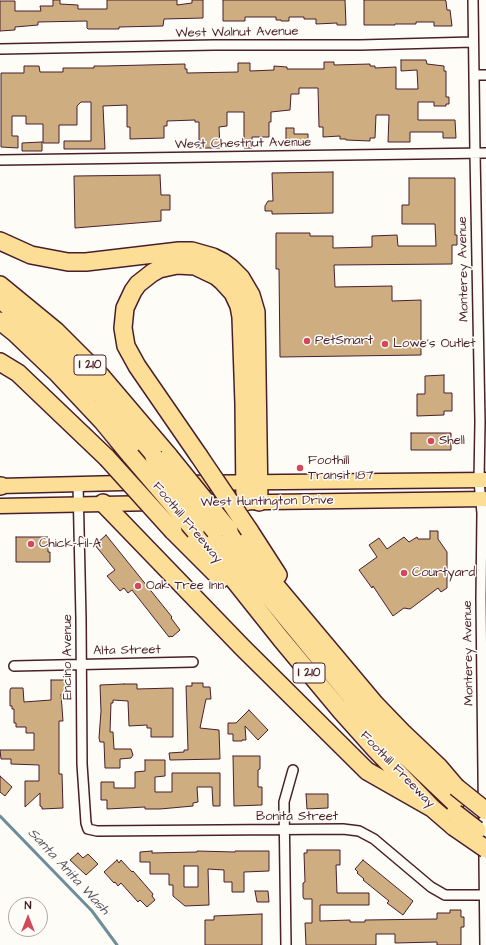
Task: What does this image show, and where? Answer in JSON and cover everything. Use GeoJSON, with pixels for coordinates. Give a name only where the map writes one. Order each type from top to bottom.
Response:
{"type":"FeatureCollection","features":[{"type":"Feature","properties":{"kind":"highway"},"geometry":{"type":"LineString","coordinates":[[0,241],[31,255],[68,262],[86,262],[186,251],[202,253],[213,257],[231,268],[246,285],[251,295],[256,312],[252,502]]}},
{"type":"Feature","properties":{"kind":"highway"},"geometry":{"type":"LineString","coordinates":[[252,483],[244,404],[241,317],[239,306],[233,293],[222,281],[216,276],[195,266],[176,265],[159,269],[138,284],[133,290],[126,304],[123,317],[126,346],[137,366],[264,553],[302,617]]}},
{"type":"Feature","properties":{"kind":"highway","name":"Foothill Freeway"},"geometry":{"type":"LineString","coordinates":[[0,285],[56,331],[101,376],[149,456],[211,531],[281,639],[360,733],[432,808],[455,815],[486,849]]}},
{"type":"Feature","properties":{"kind":"highway"},"geometry":{"type":"LineString","coordinates":[[0,300],[67,360],[102,395],[149,456]]}},
{"type":"Feature","properties":{"kind":"highway"},"geometry":{"type":"LineString","coordinates":[[0,310],[51,354],[149,456]]}},
{"type":"Feature","properties":{"kind":"highway","name":"Foothill Freeway"},"geometry":{"type":"LineString","coordinates":[[0,321],[15,333],[56,372],[103,422],[149,456],[211,531],[302,617],[375,704],[439,767],[456,786],[486,811]]}},
{"type":"Feature","properties":{"kind":"highway"},"geometry":{"type":"LineString","coordinates":[[0,362],[18,373],[107,458],[173,531],[281,639]]}},
{"type":"Feature","properties":{"kind":"highway"},"geometry":{"type":"LineString","coordinates":[[103,503],[242,647],[367,770],[432,808]]}},
{"type":"Feature","properties":{"kind":"highway"},"geometry":{"type":"LineString","coordinates":[[211,531],[364,712],[455,815],[486,836]]}},
{"type":"Feature","properties":{"kind":"highway"},"geometry":{"type":"LineString","coordinates":[[455,815],[486,827]]}},
{"type":"Feature","properties":{"kind":"main road","name":"West Huntington Drive"},"geometry":{"type":"LineString","coordinates":[[0,486],[132,482],[252,483],[482,480]]}},
{"type":"Feature","properties":{"kind":"main road","name":"West Huntington Drive"},"geometry":{"type":"LineString","coordinates":[[0,506],[103,503],[484,499]]}},
{"type":"Feature","properties":{"kind":"street","name":"Monterey Avenue"},"geometry":{"type":"LineString","coordinates":[[473,0],[474,153],[480,422],[484,499],[481,599],[485,945]]}},
{"type":"Feature","properties":{"kind":"street","name":"West Walnut Avenue"},"geometry":{"type":"LineString","coordinates":[[0,50],[214,45],[360,45],[473,42]]}},
{"type":"Feature","properties":{"kind":"street"},"geometry":{"type":"LineString","coordinates":[[474,75],[486,75]]}},
{"type":"Feature","properties":{"kind":"street","name":"West Chestnut Avenue"},"geometry":{"type":"LineString","coordinates":[[0,160],[486,153]]}},
{"type":"Feature","properties":{"kind":"street","name":"Encino Avenue"},"geometry":{"type":"LineString","coordinates":[[78,484],[82,764],[86,823],[88,829]]}},
{"type":"Feature","properties":{"kind":"street","name":"Alta Street"},"geometry":{"type":"LineString","coordinates":[[14,666],[193,662]]}},
{"type":"Feature","properties":{"kind":"street"},"geometry":{"type":"LineString","coordinates":[[286,945],[284,802],[293,770]]}},
{"type":"Feature","properties":{"kind":"street","name":"Bonita Street"},"geometry":{"type":"LineString","coordinates":[[88,829],[97,832],[343,829],[358,832],[374,839],[431,887],[445,895],[485,896]]}},
{"type":"Feature","properties":{"kind":"building"},"geometry":{"type":"Polygon","coordinates":[[[53,0],[60,0],[60,4],[78,5],[78,9],[107,9],[107,0],[177,0],[177,5],[192,3],[192,0],[203,0],[203,18],[164,19],[163,26],[119,27],[119,29],[88,29],[87,21],[38,22],[38,25],[15,27],[15,30],[0,31],[0,1],[15,1],[15,11],[41,11],[40,6],[53,6],[53,0]]]}},
{"type":"Feature","properties":{"kind":"building"},"geometry":{"type":"Polygon","coordinates":[[[223,0],[345,0],[346,25],[337,25],[337,23],[316,24],[316,19],[304,19],[304,17],[289,17],[289,21],[276,20],[276,17],[245,17],[245,21],[223,21],[223,0]]]}},
{"type":"Feature","properties":{"kind":"building"},"geometry":{"type":"Polygon","coordinates":[[[364,0],[445,0],[447,10],[450,10],[452,26],[434,26],[434,22],[416,22],[416,24],[395,25],[364,25],[364,0]]]}},
{"type":"Feature","properties":{"kind":"building"},"geometry":{"type":"Polygon","coordinates":[[[401,60],[426,60],[427,64],[444,66],[444,71],[446,71],[446,97],[449,97],[449,104],[446,104],[446,106],[434,106],[434,102],[418,102],[418,120],[455,120],[456,138],[443,138],[443,132],[410,132],[410,142],[388,142],[389,115],[376,115],[375,138],[370,138],[370,141],[340,139],[340,136],[323,137],[323,127],[319,127],[318,88],[299,88],[299,94],[291,94],[290,110],[271,112],[269,137],[252,137],[252,148],[244,148],[244,112],[227,112],[227,126],[219,127],[220,148],[199,148],[199,122],[195,122],[195,120],[167,121],[167,126],[164,126],[164,138],[130,139],[130,127],[127,127],[127,105],[103,106],[105,149],[64,149],[64,141],[91,141],[91,102],[81,102],[77,106],[77,125],[59,125],[59,143],[43,143],[43,124],[26,124],[26,116],[12,116],[12,136],[18,136],[18,148],[1,147],[1,73],[24,73],[24,66],[39,66],[40,72],[63,72],[63,68],[185,64],[187,73],[238,72],[238,63],[250,63],[250,71],[274,70],[274,66],[287,67],[287,69],[324,69],[324,62],[334,62],[334,65],[370,64],[370,66],[375,66],[375,68],[396,67],[396,89],[418,89],[417,70],[401,71],[401,60]]]}},
{"type":"Feature","properties":{"kind":"building"},"geometry":{"type":"Polygon","coordinates":[[[286,128],[294,128],[294,134],[308,134],[308,143],[294,143],[294,146],[286,146],[286,128]]]}},
{"type":"Feature","properties":{"kind":"building"},"geometry":{"type":"Polygon","coordinates":[[[42,142],[42,151],[22,151],[22,143],[42,142]]]}},
{"type":"Feature","properties":{"kind":"building"},"geometry":{"type":"Polygon","coordinates":[[[333,172],[333,213],[272,214],[272,211],[265,211],[265,206],[268,201],[273,201],[272,173],[333,172]]]}},
{"type":"Feature","properties":{"kind":"building"},"geometry":{"type":"Polygon","coordinates":[[[160,175],[161,195],[170,195],[170,210],[161,210],[161,221],[75,228],[74,176],[160,175]]]}},
{"type":"Feature","properties":{"kind":"building"},"geometry":{"type":"Polygon","coordinates":[[[409,178],[455,178],[455,235],[457,235],[457,245],[452,245],[452,264],[334,265],[335,287],[392,286],[392,301],[421,300],[421,355],[280,357],[279,269],[276,269],[276,233],[310,233],[310,236],[333,236],[333,248],[372,247],[372,236],[397,235],[398,246],[436,246],[435,224],[402,224],[402,205],[409,205],[409,178]]]}},
{"type":"Feature","properties":{"kind":"building"},"geometry":{"type":"Polygon","coordinates":[[[444,375],[444,393],[452,393],[452,411],[444,411],[444,415],[417,416],[417,394],[425,394],[425,376],[444,375]]]}},
{"type":"Feature","properties":{"kind":"building"},"geometry":{"type":"Polygon","coordinates":[[[411,433],[451,433],[451,450],[411,450],[411,433]]]}},
{"type":"Feature","properties":{"kind":"building","name":"Courtyard"},"geometry":{"type":"Polygon","coordinates":[[[430,531],[438,531],[438,539],[447,552],[447,588],[441,592],[438,588],[410,609],[404,608],[393,616],[373,586],[372,588],[359,570],[377,557],[369,545],[379,538],[387,549],[404,537],[409,542],[417,537],[418,539],[430,539],[430,531]]]}},
{"type":"Feature","properties":{"kind":"building","name":"Oak Tree Inn"},"geometry":{"type":"Polygon","coordinates":[[[106,535],[172,617],[171,618],[180,630],[172,637],[169,637],[132,590],[128,593],[124,588],[120,591],[107,576],[115,570],[95,545],[106,535]]]}},
{"type":"Feature","properties":{"kind":"building"},"geometry":{"type":"Polygon","coordinates":[[[16,537],[48,537],[50,562],[16,562],[16,537]]]}},
{"type":"Feature","properties":{"kind":"building"},"geometry":{"type":"Polygon","coordinates":[[[51,680],[66,680],[66,694],[61,694],[63,721],[59,721],[59,774],[62,774],[63,808],[42,809],[40,806],[40,793],[25,807],[25,781],[39,781],[39,765],[11,764],[11,759],[1,759],[0,750],[34,750],[34,733],[26,733],[26,727],[16,727],[16,723],[14,723],[14,709],[10,706],[10,690],[11,688],[23,688],[24,702],[51,700],[51,680]]]}},
{"type":"Feature","properties":{"kind":"building"},"geometry":{"type":"Polygon","coordinates":[[[192,683],[203,683],[203,687],[210,687],[211,699],[206,699],[200,728],[219,730],[220,759],[170,760],[169,753],[184,752],[184,750],[188,750],[186,686],[192,686],[192,683]]]}},
{"type":"Feature","properties":{"kind":"building"},"geometry":{"type":"Polygon","coordinates":[[[137,684],[137,689],[173,688],[173,737],[151,737],[151,728],[147,728],[147,725],[129,726],[128,701],[113,700],[113,703],[111,703],[110,732],[113,732],[114,749],[131,749],[133,755],[131,758],[120,759],[120,768],[105,768],[104,742],[100,742],[99,738],[101,711],[100,685],[137,684]]]}},
{"type":"Feature","properties":{"kind":"building"},"geometry":{"type":"Polygon","coordinates":[[[249,710],[268,730],[258,740],[245,726],[246,740],[233,741],[233,734],[228,734],[228,723],[236,723],[249,710]]]}},
{"type":"Feature","properties":{"kind":"building"},"geometry":{"type":"Polygon","coordinates":[[[233,756],[260,756],[258,787],[262,787],[262,805],[234,806],[233,756]]]}},
{"type":"Feature","properties":{"kind":"building"},"geometry":{"type":"Polygon","coordinates":[[[145,760],[165,760],[165,776],[155,777],[155,792],[172,792],[172,773],[220,773],[220,806],[213,806],[212,787],[197,787],[198,802],[193,803],[193,806],[160,809],[145,809],[145,807],[107,809],[107,800],[101,800],[101,782],[114,782],[114,788],[135,788],[135,772],[145,771],[145,760]]]}},
{"type":"Feature","properties":{"kind":"building"},"geometry":{"type":"Polygon","coordinates":[[[0,776],[12,787],[5,796],[0,792],[0,776]]]}},
{"type":"Feature","properties":{"kind":"building"},"geometry":{"type":"Polygon","coordinates":[[[306,794],[328,794],[328,808],[307,809],[306,794]]]}},
{"type":"Feature","properties":{"kind":"building"},"geometry":{"type":"Polygon","coordinates":[[[307,850],[340,850],[340,865],[336,865],[337,893],[369,893],[369,905],[320,905],[320,921],[350,920],[350,922],[365,922],[365,920],[437,919],[437,913],[450,913],[450,910],[461,910],[461,917],[464,917],[464,927],[461,927],[461,945],[437,945],[437,942],[395,943],[395,934],[376,934],[376,945],[306,945],[305,923],[312,923],[312,899],[304,899],[303,897],[303,883],[305,882],[304,853],[307,853],[307,850]]]}},
{"type":"Feature","properties":{"kind":"building"},"geometry":{"type":"Polygon","coordinates":[[[269,851],[269,871],[244,872],[244,892],[232,892],[232,882],[224,882],[224,870],[208,869],[209,905],[185,906],[173,896],[173,885],[169,885],[169,874],[150,874],[150,862],[140,862],[140,852],[269,851]],[[184,866],[184,887],[198,887],[198,866],[184,866]]]}},
{"type":"Feature","properties":{"kind":"building"},"geometry":{"type":"Polygon","coordinates":[[[78,853],[83,858],[88,854],[98,864],[86,875],[70,860],[78,853]]]}},
{"type":"Feature","properties":{"kind":"building"},"geometry":{"type":"Polygon","coordinates":[[[117,860],[119,863],[121,860],[132,872],[133,871],[153,894],[152,896],[155,900],[147,907],[140,900],[138,902],[121,883],[118,886],[115,882],[114,883],[104,872],[117,860]]]}},
{"type":"Feature","properties":{"kind":"building"},"geometry":{"type":"Polygon","coordinates":[[[363,860],[413,901],[403,915],[387,903],[389,901],[363,880],[364,879],[357,873],[358,872],[355,869],[363,860]]]}},
{"type":"Feature","properties":{"kind":"building"},"geometry":{"type":"Polygon","coordinates":[[[255,891],[268,891],[269,902],[257,902],[255,891]]]}},
{"type":"Feature","properties":{"kind":"building"},"geometry":{"type":"Polygon","coordinates":[[[262,914],[262,945],[205,945],[205,920],[214,920],[214,916],[262,914]]]}},
{"type":"Feature","properties":{"kind":"waterway","name":"Santa Anita Wash"},"geometry":{"type":"LineString","coordinates":[[0,816],[92,911],[117,945]]}},
{"type":"Feature","properties":{"kind":"place","name":"PetSmart"},"geometry":{"type":"Point","coordinates":[307,341]}},
{"type":"Feature","properties":{"kind":"place","name":"Lowe's Outlet"},"geometry":{"type":"Point","coordinates":[385,344]}},
{"type":"Feature","properties":{"kind":"place","name":"Shell"},"geometry":{"type":"Point","coordinates":[431,441]}},
{"type":"Feature","properties":{"kind":"place","name":"Foothill Transit 187"},"geometry":{"type":"Point","coordinates":[300,468]}},
{"type":"Feature","properties":{"kind":"place","name":"Chick-fil-A"},"geometry":{"type":"Point","coordinates":[31,544]}},
{"type":"Feature","properties":{"kind":"place","name":"Courtyard"},"geometry":{"type":"Point","coordinates":[404,573]}},
{"type":"Feature","properties":{"kind":"place","name":"Oak Tree Inn"},"geometry":{"type":"Point","coordinates":[138,586]}}]}
